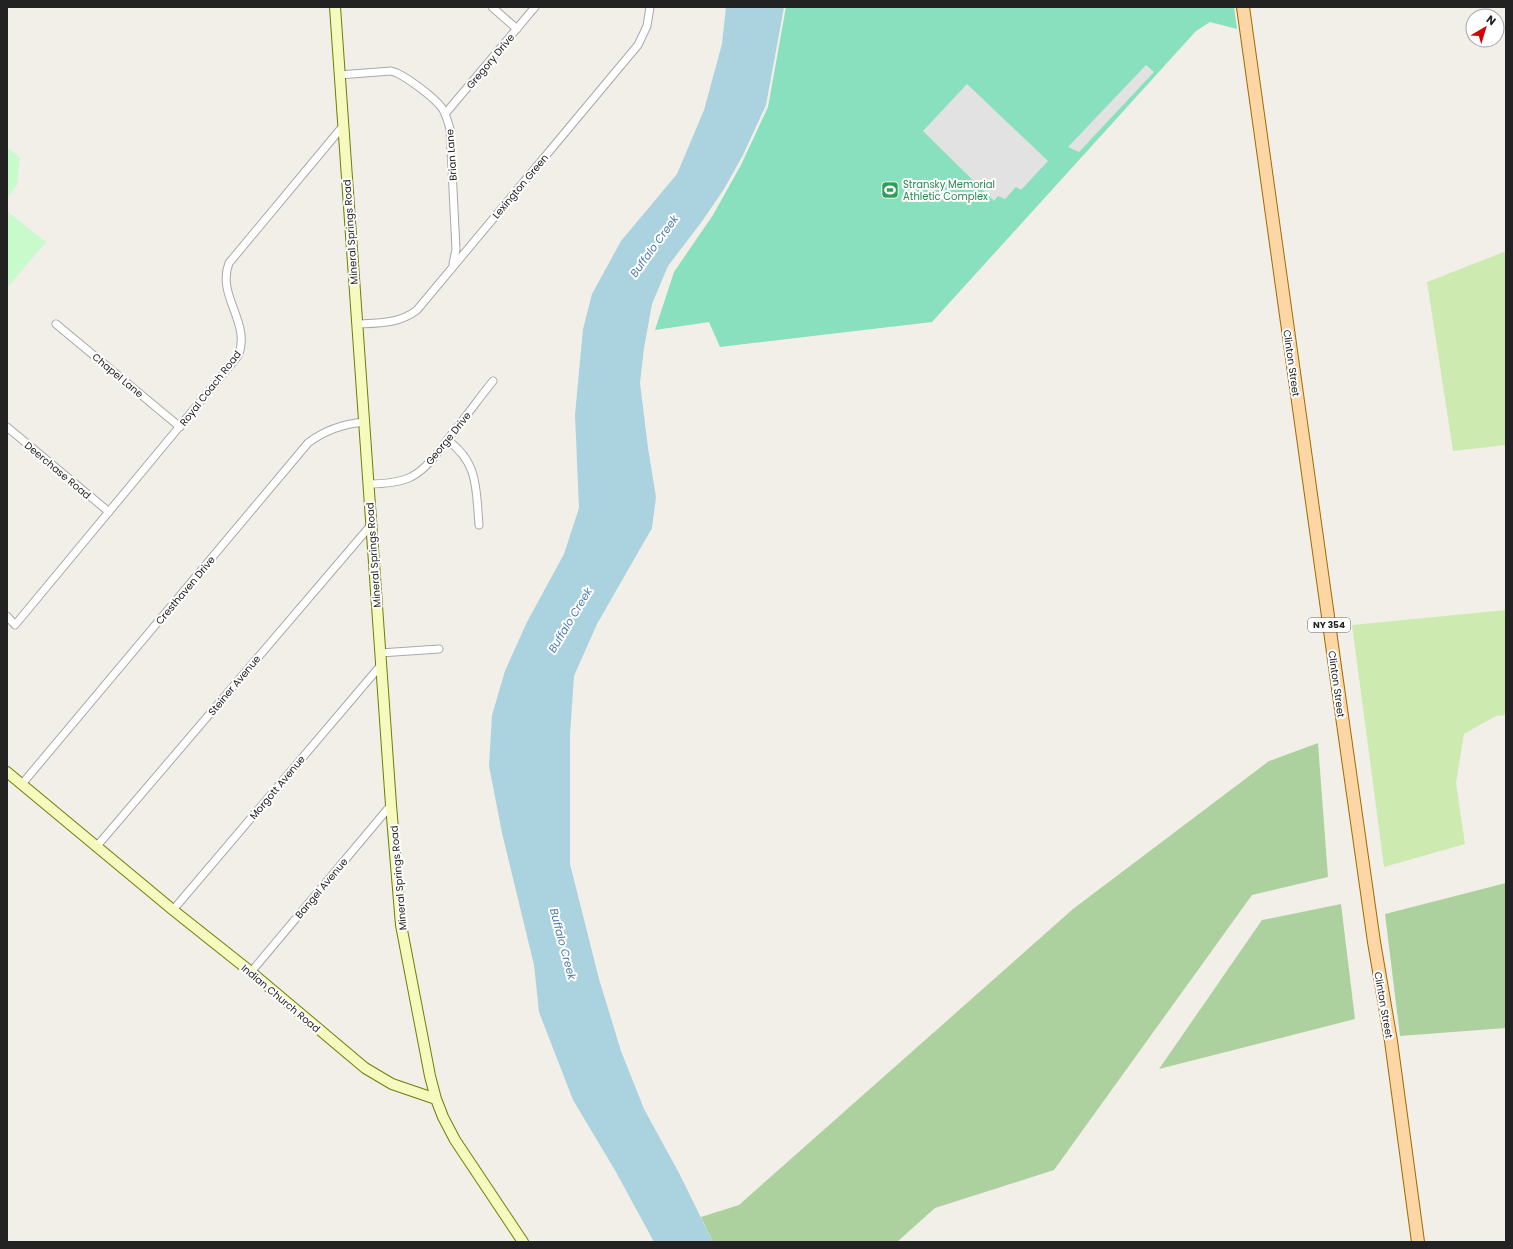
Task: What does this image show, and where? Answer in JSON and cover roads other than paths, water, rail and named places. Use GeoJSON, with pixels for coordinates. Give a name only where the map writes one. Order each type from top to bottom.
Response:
{"type":"FeatureCollection","features":[{"type":"Feature","properties":{"kind":"main road","name":"Clinton Street"},"geometry":{"type":"LineString","coordinates":[[1243,7],[1342,720],[1374,942],[1391,1041],[1418,1242]]}},
{"type":"Feature","properties":{"kind":"street","name":"Mineral Springs Road"},"geometry":{"type":"LineString","coordinates":[[335,7],[391,805],[402,925],[420,1026],[436,1099]]}},
{"type":"Feature","properties":{"kind":"street"},"geometry":{"type":"LineString","coordinates":[[492,7],[517,29]]}},
{"type":"Feature","properties":{"kind":"street","name":"Gregory Drive"},"geometry":{"type":"LineString","coordinates":[[445,114],[535,7]]}},
{"type":"Feature","properties":{"kind":"street","name":"Lexington Green"},"geometry":{"type":"LineString","coordinates":[[357,324],[395,322],[410,316],[416,310],[638,45],[647,26],[650,7]]}},
{"type":"Feature","properties":{"kind":"street","name":"Brian Lane"},"geometry":{"type":"LineString","coordinates":[[339,75],[391,72],[397,73],[436,101],[445,114],[450,129],[456,249],[456,256],[451,269]]}},
{"type":"Feature","properties":{"kind":"street","name":"Royal Coach Road"},"geometry":{"type":"LineString","coordinates":[[7,616],[14,625],[238,356],[242,340],[227,291],[226,271],[229,262],[343,126]]}},
{"type":"Feature","properties":{"kind":"street","name":"Chapel Lane"},"geometry":{"type":"LineString","coordinates":[[56,324],[180,427]]}},
{"type":"Feature","properties":{"kind":"street","name":"George Drive"},"geometry":{"type":"LineString","coordinates":[[368,484],[387,484],[410,477],[428,464],[493,381]]}},
{"type":"Feature","properties":{"kind":"street","name":"Cresthaven Drive"},"geometry":{"type":"LineString","coordinates":[[22,784],[308,443],[327,430],[338,426],[364,422]]}},
{"type":"Feature","properties":{"kind":"street","name":"Deerchase Road"},"geometry":{"type":"LineString","coordinates":[[7,427],[109,512]]}},
{"type":"Feature","properties":{"kind":"street"},"geometry":{"type":"LineString","coordinates":[[447,440],[463,454],[473,472],[479,525]]}},
{"type":"Feature","properties":{"kind":"street","name":"Steiner Avenue"},"geometry":{"type":"LineString","coordinates":[[96,846],[371,525]]}},
{"type":"Feature","properties":{"kind":"street"},"geometry":{"type":"LineString","coordinates":[[380,653],[439,649]]}},
{"type":"Feature","properties":{"kind":"street","name":"Morgott Avenue"},"geometry":{"type":"LineString","coordinates":[[173,910],[381,665]]}},
{"type":"Feature","properties":{"kind":"street","name":"Indian Church Road"},"geometry":{"type":"LineString","coordinates":[[7,772],[173,910],[251,972],[365,1068],[392,1084],[436,1099]]}},
{"type":"Feature","properties":{"kind":"street","name":"Bangel Avenue"},"geometry":{"type":"LineString","coordinates":[[251,972],[391,805]]}},
{"type":"Feature","properties":{"kind":"street"},"geometry":{"type":"LineString","coordinates":[[436,1099],[443,1117],[463,1154],[523,1242]]}},
{"type":"Feature","properties":{"kind":"water","name":"Buffalo Creek"},"geometry":{"type":"Polygon","coordinates":[[[726,7],[784,7],[766,105],[743,155],[724,189],[703,220],[668,266],[652,304],[644,348],[640,383],[656,497],[652,528],[597,624],[574,676],[570,735],[570,864],[599,979],[621,1051],[644,1109],[679,1173],[713,1242],[654,1242],[616,1172],[573,1100],[539,1012],[534,965],[502,833],[489,766],[492,715],[505,671],[527,622],[564,554],[579,508],[575,415],[583,329],[592,294],[621,241],[677,174],[704,110],[722,44],[726,7]]]}},
{"type":"Feature","properties":{"kind":"place","name":"Stransky Memorial Athletic Complex"},"geometry":{"type":"Point","coordinates":[890,190]}}]}
